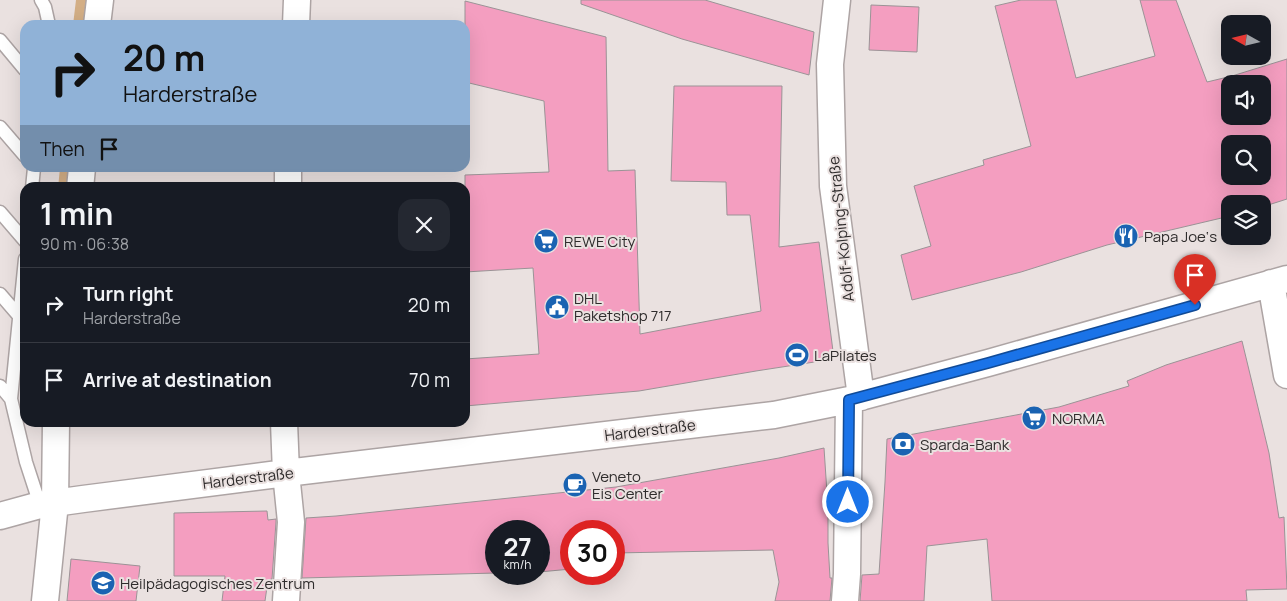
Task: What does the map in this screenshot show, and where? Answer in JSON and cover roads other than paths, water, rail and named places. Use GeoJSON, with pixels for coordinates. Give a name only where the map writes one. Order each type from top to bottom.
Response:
{"type":"FeatureCollection","features":[{"type":"Feature","properties":{"kind":"street"},"geometry":{"type":"LineString","coordinates":[[98,20],[100,0]]}},
{"type":"Feature","properties":{"kind":"street"},"geometry":{"type":"LineString","coordinates":[[296,20],[297,0]]}},
{"type":"Feature","properties":{"kind":"street","name":"Adolf-Kolping-Straße"},"geometry":{"type":"LineString","coordinates":[[837,0],[830,64],[833,186],[855,399],[845,601]]}},
{"type":"Feature","properties":{"kind":"street"},"geometry":{"type":"LineString","coordinates":[[1279,281],[1287,375]]}},
{"type":"Feature","properties":{"kind":"street","name":"Harderstraße"},"geometry":{"type":"LineString","coordinates":[[0,516],[47,504],[286,473],[774,415],[855,399],[1279,281]]}},
{"type":"Feature","properties":{"kind":"street"},"geometry":{"type":"LineString","coordinates":[[45,601],[47,504],[55,427]]}},
{"type":"Feature","properties":{"kind":"street"},"geometry":{"type":"LineString","coordinates":[[284,427],[291,522],[286,601]]}},
{"type":"Feature","properties":{"kind":"lane"},"geometry":{"type":"LineString","coordinates":[[41,0],[45,7],[48,20]]}},
{"type":"Feature","properties":{"kind":"lane"},"geometry":{"type":"LineString","coordinates":[[0,40],[20,64]]}},
{"type":"Feature","properties":{"kind":"lane"},"geometry":{"type":"LineString","coordinates":[[0,127],[20,150]]}},
{"type":"Feature","properties":{"kind":"lane"},"geometry":{"type":"LineString","coordinates":[[0,212],[20,235]]}},
{"type":"Feature","properties":{"kind":"lane"},"geometry":{"type":"LineString","coordinates":[[0,294],[19,316]]}},
{"type":"Feature","properties":{"kind":"lane"},"geometry":{"type":"LineString","coordinates":[[20,306],[11,399],[26,462],[47,504]]}},
{"type":"Feature","properties":{"kind":"lane"},"geometry":{"type":"LineString","coordinates":[[0,386],[11,399]]}},
{"type":"Feature","properties":{"kind":"place","name":"Papa Joe‘s"},"geometry":{"type":"Point","coordinates":[1126,236]}},
{"type":"Feature","properties":{"kind":"place","name":"REWE City"},"geometry":{"type":"Point","coordinates":[546,241]}},
{"type":"Feature","properties":{"kind":"place","name":"DHL Paketshop 717"},"geometry":{"type":"Point","coordinates":[557,307]}},
{"type":"Feature","properties":{"kind":"place","name":"LaPilates"},"geometry":{"type":"Point","coordinates":[797,355]}},
{"type":"Feature","properties":{"kind":"place","name":"NORMA"},"geometry":{"type":"Point","coordinates":[1034,418]}},
{"type":"Feature","properties":{"kind":"place","name":"Sparda-Bank"},"geometry":{"type":"Point","coordinates":[903,444]}},
{"type":"Feature","properties":{"kind":"place","name":"Veneto Eis Center"},"geometry":{"type":"Point","coordinates":[575,485]}},
{"type":"Feature","properties":{"kind":"place","name":"Heilpädagogisches Zentrum"},"geometry":{"type":"Point","coordinates":[103,583]}}]}
